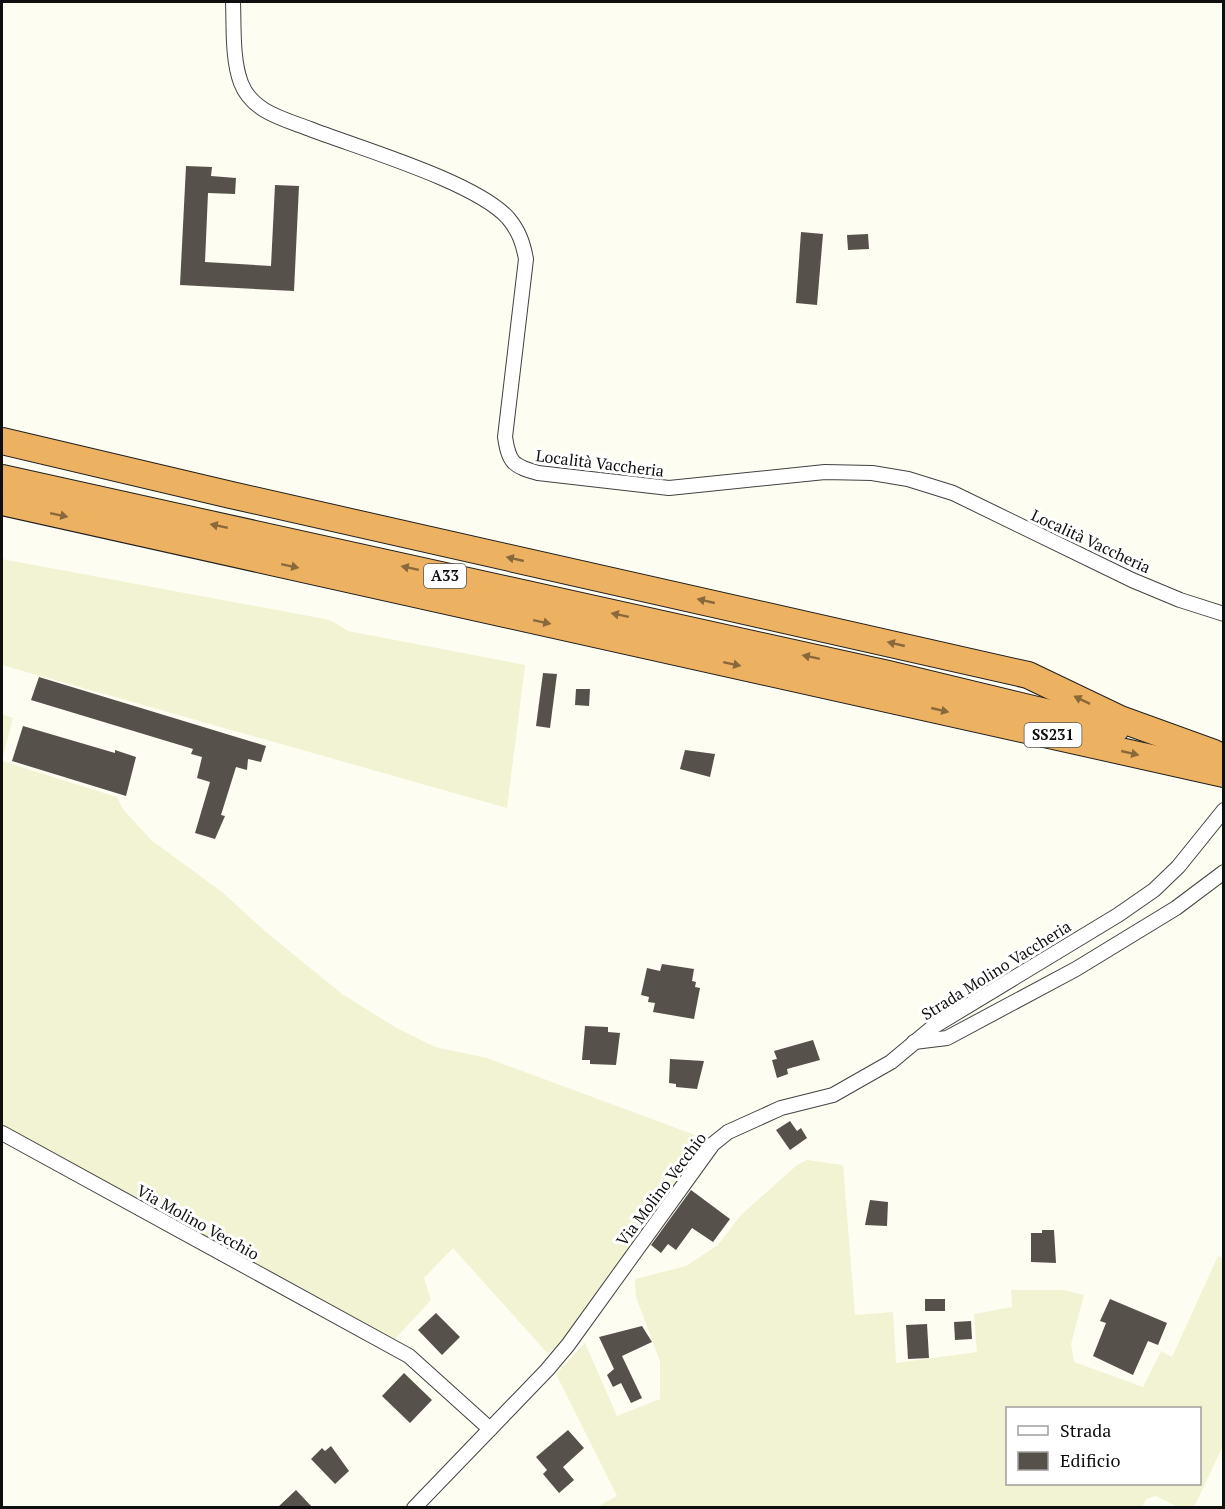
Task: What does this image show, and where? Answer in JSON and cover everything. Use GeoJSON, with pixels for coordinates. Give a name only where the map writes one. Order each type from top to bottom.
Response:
{"type":"FeatureCollection","features":[{"type":"Feature","properties":{"kind":"highway"},"geometry":{"type":"LineString","coordinates":[[2,441],[1028,675],[1120,719],[1220,760]]}},
{"type":"Feature","properties":{"kind":"highway","name":"A33"},"geometry":{"type":"LineString","coordinates":[[2,478],[886,685]]}},
{"type":"Feature","properties":{"kind":"highway","name":"A33"},"geometry":{"type":"LineString","coordinates":[[2,502],[886,685]]}},
{"type":"Feature","properties":{"kind":"highway","name":"SS231"},"geometry":{"type":"LineString","coordinates":[[886,685],[1220,760]]}},
{"type":"Feature","properties":{"kind":"street","name":"Località Vaccheria"},"geometry":{"type":"LineString","coordinates":[[233,2],[236,57],[241,83],[262,110],[485,199],[507,217],[521,236],[526,259],[505,437],[508,457],[518,467],[538,473],[669,488],[825,472],[872,473],[908,479],[952,493],[1132,580],[1180,600],[1224,614]]}},
{"type":"Feature","properties":{"kind":"street","name":"Strada Molino Vaccheria"},"geometry":{"type":"LineString","coordinates":[[914,1042],[933,1027],[1118,915],[1154,890],[1202,839],[1224,810]]}},
{"type":"Feature","properties":{"kind":"street","name":"Strada Molino Vaccheria"},"geometry":{"type":"LineString","coordinates":[[914,1042],[947,1038],[1076,969],[1176,908],[1224,872]]}},
{"type":"Feature","properties":{"kind":"street","name":"Via Molino Vecchio"},"geometry":{"type":"LineString","coordinates":[[414,1508],[568,1345],[713,1144],[728,1132],[781,1108],[832,1095],[891,1062],[914,1042]]}},
{"type":"Feature","properties":{"kind":"street","name":"Via Molino Vecchio"},"geometry":{"type":"LineString","coordinates":[[2,1133],[409,1356],[490,1429]]}},
{"type":"Feature","properties":{"kind":"green space"},"geometry":{"type":"Polygon","coordinates":[[[2,559],[330,620],[348,631],[525,665],[507,808],[2,665],[2,559]]]}},
{"type":"Feature","properties":{"kind":"green space"},"geometry":{"type":"Polygon","coordinates":[[[2,714],[13,718],[2,760],[2,714]]]}},
{"type":"Feature","properties":{"kind":"green space"},"geometry":{"type":"Polygon","coordinates":[[[2,761],[117,797],[123,809],[151,840],[222,892],[266,932],[342,994],[395,1027],[435,1047],[487,1058],[695,1135],[698,1144],[696,1154],[569,1333],[548,1354],[453,1248],[424,1278],[431,1300],[395,1339],[2,1126],[2,761]]]}},
{"type":"Feature","properties":{"kind":"green space"},"geometry":{"type":"Polygon","coordinates":[[[807,1160],[843,1165],[855,1315],[893,1312],[896,1363],[977,1352],[974,1314],[1012,1307],[1011,1290],[1063,1290],[1084,1295],[1071,1344],[1074,1362],[1143,1387],[1161,1351],[1172,1357],[1218,1256],[1223,1258],[1223,1446],[1194,1507],[1178,1507],[1156,1496],[1146,1499],[1142,1508],[597,1507],[617,1496],[556,1374],[585,1343],[617,1416],[660,1399],[660,1361],[636,1297],[635,1279],[686,1266],[718,1245],[740,1216],[797,1165],[807,1160]]]}},
{"type":"Feature","properties":{"kind":"building"},"geometry":{"type":"Polygon","coordinates":[[[186,166],[212,167],[211,176],[236,178],[235,194],[208,193],[205,262],[271,266],[275,185],[299,186],[294,291],[180,285],[186,166]]]}},
{"type":"Feature","properties":{"kind":"building"},"geometry":{"type":"Polygon","coordinates":[[[801,232],[823,234],[817,305],[796,303],[801,232]]]}},
{"type":"Feature","properties":{"kind":"building"},"geometry":{"type":"Polygon","coordinates":[[[868,234],[869,249],[848,250],[847,235],[868,234]]]}},
{"type":"Feature","properties":{"kind":"building"},"geometry":{"type":"Polygon","coordinates":[[[543,673],[557,674],[550,728],[536,726],[543,673]]]}},
{"type":"Feature","properties":{"kind":"building"},"geometry":{"type":"Polygon","coordinates":[[[39,677],[266,746],[261,762],[248,759],[247,770],[236,767],[221,815],[225,816],[215,839],[195,833],[210,782],[197,778],[202,757],[191,754],[193,749],[31,700],[39,677]]]}},
{"type":"Feature","properties":{"kind":"building"},"geometry":{"type":"Polygon","coordinates":[[[576,689],[590,689],[589,706],[575,705],[576,689]]]}},
{"type":"Feature","properties":{"kind":"building"},"geometry":{"type":"Polygon","coordinates":[[[23,726],[136,757],[126,796],[12,761],[23,726]]]}},
{"type":"Feature","properties":{"kind":"building"},"geometry":{"type":"Polygon","coordinates":[[[685,750],[715,754],[710,777],[680,769],[685,750]]]}},
{"type":"Feature","properties":{"kind":"building"},"geometry":{"type":"Polygon","coordinates":[[[662,964],[694,969],[692,981],[696,982],[695,987],[700,988],[694,1019],[653,1012],[655,1003],[648,1002],[649,997],[641,995],[647,968],[660,971],[662,964]]]}},
{"type":"Feature","properties":{"kind":"building"},"geometry":{"type":"Polygon","coordinates":[[[585,1026],[608,1027],[608,1032],[620,1033],[616,1065],[590,1064],[590,1060],[582,1060],[585,1026]]]}},
{"type":"Feature","properties":{"kind":"building"},"geometry":{"type":"Polygon","coordinates":[[[813,1040],[820,1060],[787,1069],[788,1074],[777,1078],[772,1060],[777,1059],[774,1051],[813,1040]]]}},
{"type":"Feature","properties":{"kind":"building"},"geometry":{"type":"Polygon","coordinates":[[[670,1059],[704,1061],[697,1089],[676,1087],[676,1084],[669,1083],[670,1059]]]}},
{"type":"Feature","properties":{"kind":"building"},"geometry":{"type":"Polygon","coordinates":[[[790,1121],[797,1131],[801,1128],[807,1138],[790,1150],[776,1130],[790,1121]]]}},
{"type":"Feature","properties":{"kind":"building"},"geometry":{"type":"Polygon","coordinates":[[[691,1190],[730,1219],[713,1242],[692,1228],[676,1250],[668,1244],[661,1253],[651,1245],[691,1190]]]}},
{"type":"Feature","properties":{"kind":"building"},"geometry":{"type":"Polygon","coordinates":[[[870,1200],[888,1202],[887,1226],[865,1225],[870,1200]]]}},
{"type":"Feature","properties":{"kind":"building"},"geometry":{"type":"Polygon","coordinates":[[[1042,1230],[1054,1230],[1056,1263],[1031,1262],[1031,1233],[1042,1233],[1042,1230]]]}},
{"type":"Feature","properties":{"kind":"building"},"geometry":{"type":"Polygon","coordinates":[[[925,1299],[945,1299],[945,1311],[925,1311],[925,1299]]]}},
{"type":"Feature","properties":{"kind":"building"},"geometry":{"type":"Polygon","coordinates":[[[1110,1299],[1167,1323],[1158,1345],[1148,1341],[1133,1375],[1093,1356],[1106,1323],[1100,1321],[1110,1299]]]}},
{"type":"Feature","properties":{"kind":"building"},"geometry":{"type":"Polygon","coordinates":[[[436,1313],[460,1337],[442,1355],[418,1330],[436,1313]]]}},
{"type":"Feature","properties":{"kind":"building"},"geometry":{"type":"Polygon","coordinates":[[[971,1321],[972,1339],[955,1340],[954,1322],[971,1321]]]}},
{"type":"Feature","properties":{"kind":"building"},"geometry":{"type":"Polygon","coordinates":[[[927,1324],[929,1358],[908,1359],[906,1325],[927,1324]]]}},
{"type":"Feature","properties":{"kind":"building"},"geometry":{"type":"Polygon","coordinates":[[[642,1326],[652,1342],[622,1356],[642,1398],[631,1403],[621,1383],[613,1387],[607,1375],[614,1369],[599,1337],[642,1326]]]}},
{"type":"Feature","properties":{"kind":"building"},"geometry":{"type":"Polygon","coordinates":[[[404,1373],[432,1400],[410,1423],[382,1396],[404,1373]]]}},
{"type":"Feature","properties":{"kind":"building"},"geometry":{"type":"Polygon","coordinates":[[[568,1430],[584,1448],[563,1467],[574,1480],[559,1493],[543,1474],[547,1470],[536,1457],[568,1430]]]}},
{"type":"Feature","properties":{"kind":"building"},"geometry":{"type":"Polygon","coordinates":[[[331,1446],[349,1471],[335,1484],[311,1459],[322,1448],[325,1451],[331,1446]]]}},
{"type":"Feature","properties":{"kind":"building"},"geometry":{"type":"Polygon","coordinates":[[[296,1490],[313,1508],[277,1508],[296,1490]]]}}]}
